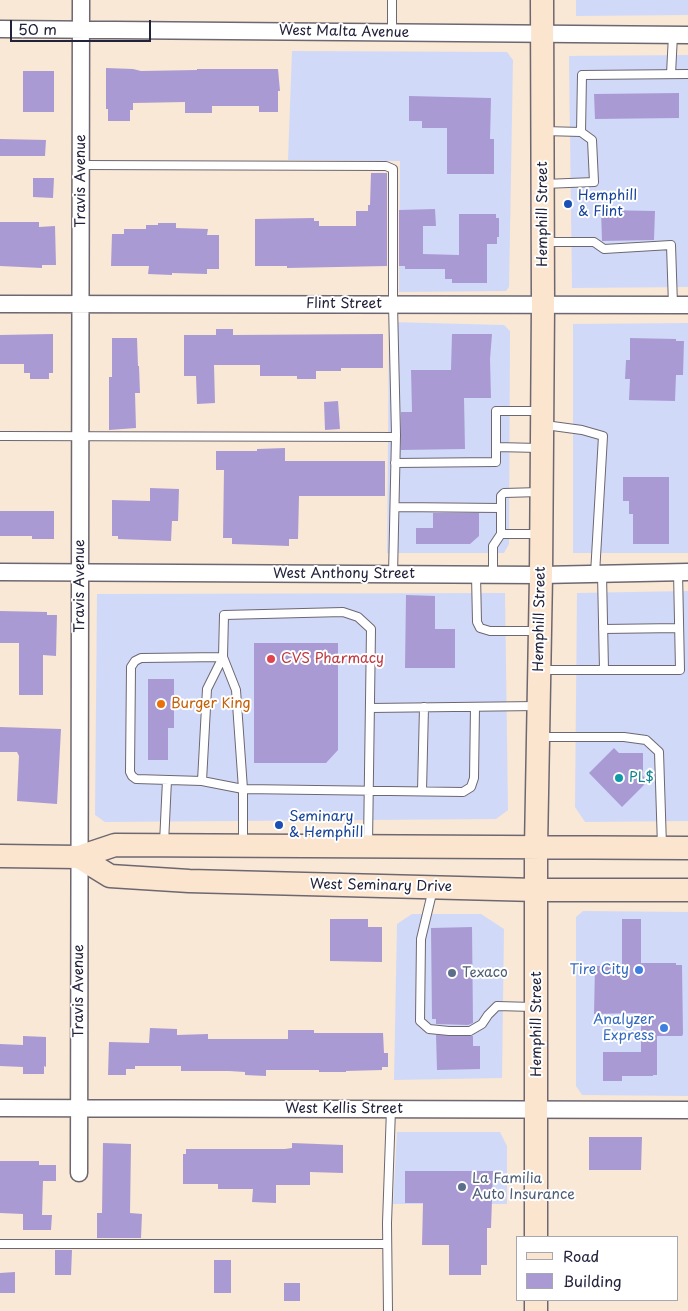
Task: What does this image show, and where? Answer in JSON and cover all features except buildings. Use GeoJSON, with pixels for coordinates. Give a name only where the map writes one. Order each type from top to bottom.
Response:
{"type":"FeatureCollection","features":[{"type":"Feature","properties":{"kind":"main road","name":"Hemphill Street"},"geometry":{"type":"LineString","coordinates":[[536,1236],[536,848],[543,418],[542,0]]}},
{"type":"Feature","properties":{"kind":"main road","name":"West Seminary Drive"},"geometry":{"type":"LineString","coordinates":[[0,856],[79,858],[115,845],[688,848]]}},
{"type":"Feature","properties":{"kind":"main road","name":"West Seminary Drive"},"geometry":{"type":"LineString","coordinates":[[79,858],[110,876],[189,881],[536,890],[688,890]]}},
{"type":"Feature","properties":{"kind":"street","name":"Travis Avenue"},"geometry":{"type":"LineString","coordinates":[[79,1173],[81,0]]}},
{"type":"Feature","properties":{"kind":"street","name":"West Malta Avenue"},"geometry":{"type":"LineString","coordinates":[[0,28],[684,34]]}},
{"type":"Feature","properties":{"kind":"street","name":"Flint Street"},"geometry":{"type":"LineString","coordinates":[[0,304],[680,305]]}},
{"type":"Feature","properties":{"kind":"street","name":"West Anthony Street"},"geometry":{"type":"LineString","coordinates":[[0,572],[541,575],[683,572]]}},
{"type":"Feature","properties":{"kind":"street","name":"West Kellis Street"},"geometry":{"type":"LineString","coordinates":[[0,1108],[688,1110]]}},
{"type":"Feature","properties":{"kind":"lane"},"geometry":{"type":"LineString","coordinates":[[392,0],[392,32]]}},
{"type":"Feature","properties":{"kind":"lane"},"geometry":{"type":"LineString","coordinates":[[671,74],[684,34]]}},
{"type":"Feature","properties":{"kind":"lane"},"geometry":{"type":"LineString","coordinates":[[581,132],[582,75],[688,74]]}},
{"type":"Feature","properties":{"kind":"lane"},"geometry":{"type":"LineString","coordinates":[[542,131],[581,132],[592,140],[594,182],[543,184]]}},
{"type":"Feature","properties":{"kind":"lane"},"geometry":{"type":"LineString","coordinates":[[81,165],[356,165],[391,167],[393,169],[393,304],[396,437],[393,575]]}},
{"type":"Feature","properties":{"kind":"lane"},"geometry":{"type":"LineString","coordinates":[[543,242],[594,242],[604,249],[672,245],[680,305]]}},
{"type":"Feature","properties":{"kind":"lane"},"geometry":{"type":"LineString","coordinates":[[396,463],[496,462],[496,411],[543,418],[603,436],[598,574],[603,628],[604,670]]}},
{"type":"Feature","properties":{"kind":"lane"},"geometry":{"type":"LineString","coordinates":[[0,436],[396,437]]}},
{"type":"Feature","properties":{"kind":"lane"},"geometry":{"type":"LineString","coordinates":[[496,447],[542,448]]}},
{"type":"Feature","properties":{"kind":"lane"},"geometry":{"type":"LineString","coordinates":[[494,575],[493,546],[501,534],[501,496],[504,492],[542,492]]}},
{"type":"Feature","properties":{"kind":"lane"},"geometry":{"type":"LineString","coordinates":[[395,507],[501,508]]}},
{"type":"Feature","properties":{"kind":"lane"},"geometry":{"type":"LineString","coordinates":[[501,534],[542,534]]}},
{"type":"Feature","properties":{"kind":"lane"},"geometry":{"type":"LineString","coordinates":[[540,670],[680,670],[679,628],[683,572]]}},
{"type":"Feature","properties":{"kind":"lane"},"geometry":{"type":"LineString","coordinates":[[476,575],[477,622],[480,628],[490,631],[540,631]]}},
{"type":"Feature","properties":{"kind":"lane"},"geometry":{"type":"LineString","coordinates":[[242,846],[242,789],[236,690],[223,657],[224,615],[343,612],[358,617],[371,628],[368,846]]}},
{"type":"Feature","properties":{"kind":"lane"},"geometry":{"type":"LineString","coordinates":[[603,628],[679,628]]}},
{"type":"Feature","properties":{"kind":"lane"},"geometry":{"type":"LineString","coordinates":[[223,657],[141,658],[135,661],[131,667],[130,772],[136,779],[202,781],[242,789],[463,792],[471,787],[474,778],[475,707]]}},
{"type":"Feature","properties":{"kind":"lane"},"geometry":{"type":"LineString","coordinates":[[202,781],[207,689],[223,657]]}},
{"type":"Feature","properties":{"kind":"lane"},"geometry":{"type":"LineString","coordinates":[[370,708],[539,706]]}},
{"type":"Feature","properties":{"kind":"lane"},"geometry":{"type":"LineString","coordinates":[[422,791],[424,707]]}},
{"type":"Feature","properties":{"kind":"lane"},"geometry":{"type":"LineString","coordinates":[[538,738],[624,738],[646,740],[660,752],[662,848]]}},
{"type":"Feature","properties":{"kind":"lane"},"geometry":{"type":"LineString","coordinates":[[164,845],[167,780]]}},
{"type":"Feature","properties":{"kind":"lane"},"geometry":{"type":"LineString","coordinates":[[434,887],[421,939],[420,1021],[429,1029],[449,1032],[470,1031],[482,1024],[498,1006],[536,1007]]}},
{"type":"Feature","properties":{"kind":"lane"},"geometry":{"type":"LineString","coordinates":[[388,1311],[387,1244],[391,1109]]}},
{"type":"Feature","properties":{"kind":"lane"},"geometry":{"type":"LineString","coordinates":[[0,1244],[387,1244]]}},
{"type":"Feature","properties":{"kind":"shaded area"},"geometry":{"type":"Polygon","coordinates":[[[576,0],[688,0],[688,15],[576,16],[576,0]]]}},
{"type":"Feature","properties":{"kind":"shaded area"},"geometry":{"type":"Polygon","coordinates":[[[292,51],[507,52],[513,60],[509,287],[506,291],[399,292],[400,161],[288,160],[292,51]]]}},
{"type":"Feature","properties":{"kind":"shaded area"},"geometry":{"type":"Polygon","coordinates":[[[688,55],[688,287],[572,288],[569,56],[688,55]]]}},
{"type":"Feature","properties":{"kind":"shaded area"},"geometry":{"type":"Polygon","coordinates":[[[389,322],[504,325],[510,331],[509,544],[504,553],[387,553],[389,322]]]}},
{"type":"Feature","properties":{"kind":"shaded area"},"geometry":{"type":"Polygon","coordinates":[[[688,323],[688,553],[573,553],[573,324],[688,323]]]}},
{"type":"Feature","properties":{"kind":"shaded area"},"geometry":{"type":"Polygon","coordinates":[[[688,591],[688,821],[585,822],[575,807],[577,593],[688,591]]]}},
{"type":"Feature","properties":{"kind":"shaded area"},"geometry":{"type":"Polygon","coordinates":[[[505,593],[508,810],[496,819],[105,822],[95,815],[97,594],[505,593]]]}},
{"type":"Feature","properties":{"kind":"shaded area"},"geometry":{"type":"Polygon","coordinates":[[[583,911],[688,912],[688,1096],[582,1095],[576,1086],[576,917],[583,911]]]}},
{"type":"Feature","properties":{"kind":"shaded area"},"geometry":{"type":"Polygon","coordinates":[[[412,914],[481,914],[504,929],[502,1078],[394,1080],[397,924],[412,914]]]}},
{"type":"Feature","properties":{"kind":"shaded area"},"geometry":{"type":"Polygon","coordinates":[[[397,1132],[500,1132],[507,1146],[507,1204],[393,1204],[397,1132]]]}},
{"type":"Feature","properties":{"kind":"place","name":"Hemphill & Flint"},"geometry":{"type":"Point","coordinates":[568,204]}},
{"type":"Feature","properties":{"kind":"place","name":"CVS Pharmacy"},"geometry":{"type":"Point","coordinates":[271,659]}},
{"type":"Feature","properties":{"kind":"place","name":"Burger King"},"geometry":{"type":"Point","coordinates":[161,704]}},
{"type":"Feature","properties":{"kind":"place","name":"PL$"},"geometry":{"type":"Point","coordinates":[619,778]}},
{"type":"Feature","properties":{"kind":"place","name":"Seminary & Hemphill"},"geometry":{"type":"Point","coordinates":[279,825]}},
{"type":"Feature","properties":{"kind":"place","name":"Tire City"},"geometry":{"type":"Point","coordinates":[639,970]}},
{"type":"Feature","properties":{"kind":"place","name":"Texaco"},"geometry":{"type":"Point","coordinates":[452,973]}},
{"type":"Feature","properties":{"kind":"place","name":"Analyzer Express"},"geometry":{"type":"Point","coordinates":[664,1028]}},
{"type":"Feature","properties":{"kind":"place","name":"La Familia Auto Insurance"},"geometry":{"type":"Point","coordinates":[462,1187]}}]}
